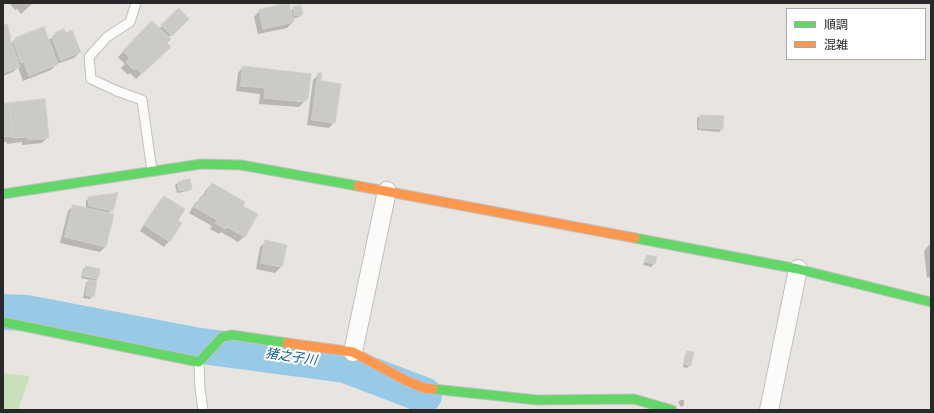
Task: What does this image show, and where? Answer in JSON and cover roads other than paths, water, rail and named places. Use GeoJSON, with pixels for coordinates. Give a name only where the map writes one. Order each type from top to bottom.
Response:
{"type":"FeatureCollection","features":[{"type":"Feature","properties":{"kind":"street"},"geometry":{"type":"LineString","coordinates":[[3,194],[201,164],[241,165],[387,191],[798,269],[931,302]]}},
{"type":"Feature","properties":{"kind":"street"},"geometry":{"type":"LineString","coordinates":[[353,352],[387,191]]}},
{"type":"Feature","properties":{"kind":"street"},"geometry":{"type":"LineString","coordinates":[[768,410],[798,269]]}},
{"type":"Feature","properties":{"kind":"street"},"geometry":{"type":"LineString","coordinates":[[3,322],[199,362],[222,337],[232,335],[353,352],[424,388],[537,400],[634,399],[672,410]]}},
{"type":"Feature","properties":{"kind":"lane"},"geometry":{"type":"LineString","coordinates":[[136,3],[130,22],[107,37],[89,56],[91,79],[142,100],[152,172]]}},
{"type":"Feature","properties":{"kind":"lane"},"geometry":{"type":"LineString","coordinates":[[199,362],[200,389],[203,410]]}},
{"type":"Feature","properties":{"kind":"waterway","name":"猪之子川"},"geometry":{"type":"LineString","coordinates":[[3,312],[26,313],[194,345],[345,365],[424,395]]}}]}
